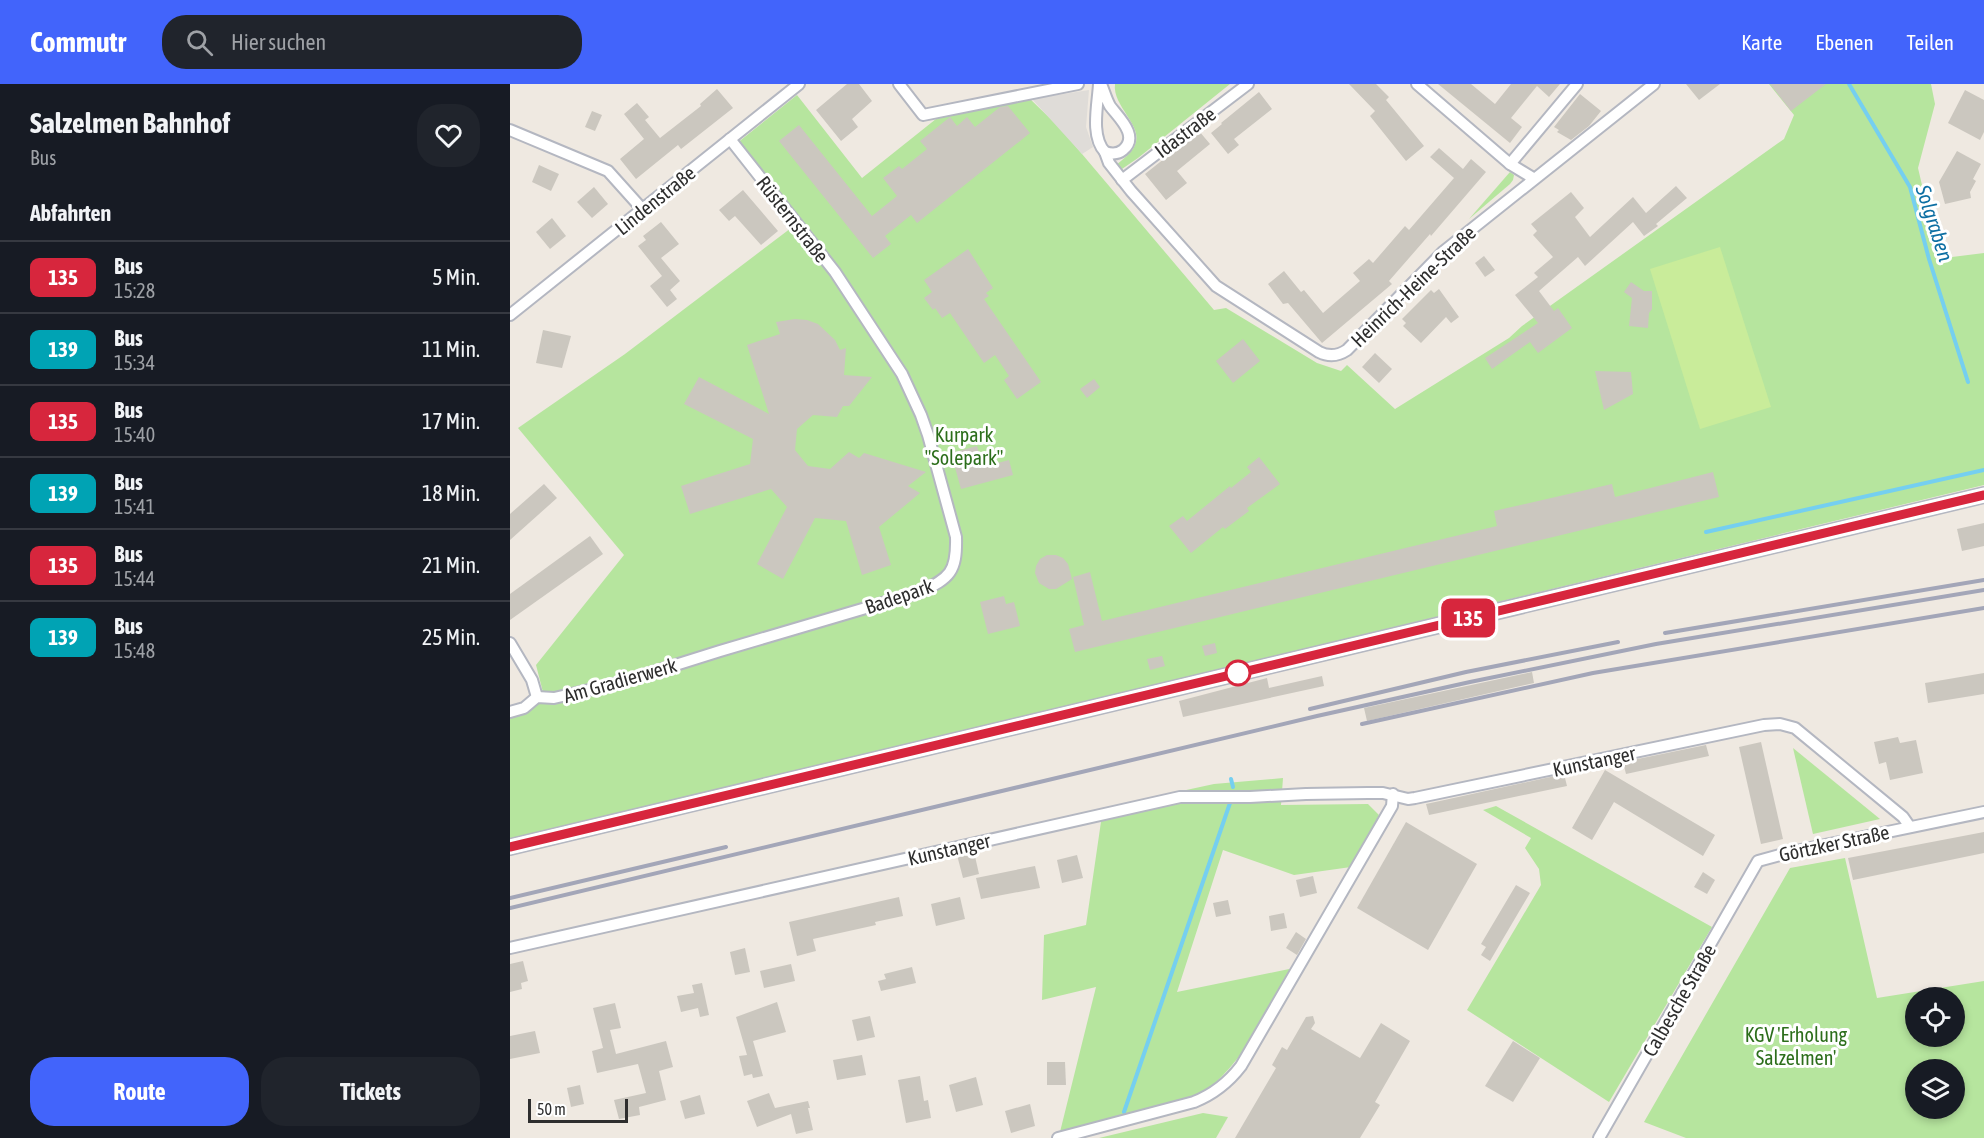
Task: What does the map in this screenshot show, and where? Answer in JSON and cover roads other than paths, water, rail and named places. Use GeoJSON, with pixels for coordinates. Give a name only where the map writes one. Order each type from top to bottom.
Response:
{"type":"FeatureCollection","features":[{"type":"Feature","properties":{"kind":"street","name":"Lindenstraße"},"geometry":{"type":"LineString","coordinates":[[510,315],[799,84]]}},
{"type":"Feature","properties":{"kind":"street"},"geometry":{"type":"LineString","coordinates":[[899,84],[922,114],[1078,84]]}},
{"type":"Feature","properties":{"kind":"street"},"geometry":{"type":"LineString","coordinates":[[1100,84],[1110,106],[1123,120],[1128,137],[1128,142],[1122,151],[1110,154],[1105,152]]}},
{"type":"Feature","properties":{"kind":"street","name":"Heinrich-Heine-Straße"},"geometry":{"type":"LineString","coordinates":[[1100,84],[1096,134],[1109,163],[1122,180],[1216,286],[1325,355],[1334,355],[1347,350],[1443,252],[1533,178],[1586,140],[1654,84]]}},
{"type":"Feature","properties":{"kind":"street","name":"Idastraße"},"geometry":{"type":"LineString","coordinates":[[1122,180],[1248,84]]}},
{"type":"Feature","properties":{"kind":"street"},"geometry":{"type":"LineString","coordinates":[[1418,84],[1510,164],[1533,178]]}},
{"type":"Feature","properties":{"kind":"street"},"geometry":{"type":"LineString","coordinates":[[1510,164],[1577,84]]}},
{"type":"Feature","properties":{"kind":"street"},"geometry":{"type":"LineString","coordinates":[[510,130],[608,171],[643,210]]}},
{"type":"Feature","properties":{"kind":"street","name":"Rüsternstraße"},"geometry":{"type":"LineString","coordinates":[[730,139],[812,241],[854,301]]}},
{"type":"Feature","properties":{"kind":"street","name":"Badepark"},"geometry":{"type":"LineString","coordinates":[[733,647],[920,592],[941,582],[954,564],[957,553],[956,537],[921,415],[902,374],[854,301]]}},
{"type":"Feature","properties":{"kind":"street"},"geometry":{"type":"LineString","coordinates":[[510,847],[1983,495]]}},
{"type":"Feature","properties":{"kind":"street"},"geometry":{"type":"LineString","coordinates":[[510,643],[532,680],[537,697]]}},
{"type":"Feature","properties":{"kind":"street","name":"Am Gradierwerk"},"geometry":{"type":"LineString","coordinates":[[510,712],[524,708],[537,697],[554,698],[615,684],[733,647]]}},
{"type":"Feature","properties":{"kind":"street","name":"Kunstanger"},"geometry":{"type":"LineString","coordinates":[[510,948],[1180,797],[1368,793],[1393,794],[1408,798],[1449,792],[1764,725],[1780,724],[1795,728]]}},
{"type":"Feature","properties":{"kind":"street","name":"Görtzker Straße"},"geometry":{"type":"LineString","coordinates":[[1795,728],[1903,817],[1910,827]]}},
{"type":"Feature","properties":{"kind":"street"},"geometry":{"type":"LineString","coordinates":[[1058,1138],[1194,1102],[1209,1096],[1232,1078],[1392,806],[1393,794]]}},
{"type":"Feature","properties":{"kind":"street","name":"Görtzker Straße"},"geometry":{"type":"LineString","coordinates":[[1758,861],[1791,852],[1984,812]]}},
{"type":"Feature","properties":{"kind":"street","name":"Calbesche Straße"},"geometry":{"type":"LineString","coordinates":[[1599,1138],[1758,861]]}},
{"type":"Feature","properties":{"kind":"street"},"geometry":{"type":"LineString","coordinates":[[1108,1138],[1112,1125]]}},
{"type":"Feature","properties":{"kind":"waterway","name":"Solgraben"},"geometry":{"type":"LineString","coordinates":[[1849,84],[1910,187],[1929,259],[1968,382]]}},
{"type":"Feature","properties":{"kind":"waterway"},"geometry":{"type":"LineString","coordinates":[[1706,532],[1984,470]]}},
{"type":"Feature","properties":{"kind":"waterway"},"geometry":{"type":"LineString","coordinates":[[1231,779],[1233,787]]}},
{"type":"Feature","properties":{"kind":"waterway"},"geometry":{"type":"LineString","coordinates":[[1124,1112],[1230,803]]}},
{"type":"Feature","properties":{"kind":"railway"},"geometry":{"type":"LineString","coordinates":[[1665,633],[1984,580]]}},
{"type":"Feature","properties":{"kind":"railway"},"geometry":{"type":"LineString","coordinates":[[510,908],[1317,716],[1470,682],[1656,644],[1984,590]]}},
{"type":"Feature","properties":{"kind":"railway"},"geometry":{"type":"LineString","coordinates":[[1362,724],[1593,673],[1984,608]]}},
{"type":"Feature","properties":{"kind":"railway"},"geometry":{"type":"LineString","coordinates":[[1310,709],[1466,672],[1618,642]]}},
{"type":"Feature","properties":{"kind":"railway"},"geometry":{"type":"LineString","coordinates":[[510,898],[726,847]]}},
{"type":"Feature","properties":{"kind":"park label","name":"Kurpark \"Solepark\""},"geometry":{"type":"Point","coordinates":[964,446]}},
{"type":"Feature","properties":{"kind":"park label","name":"KGV 'Erholung Salzelmen'"},"geometry":{"type":"Point","coordinates":[1796,1046]}}]}
